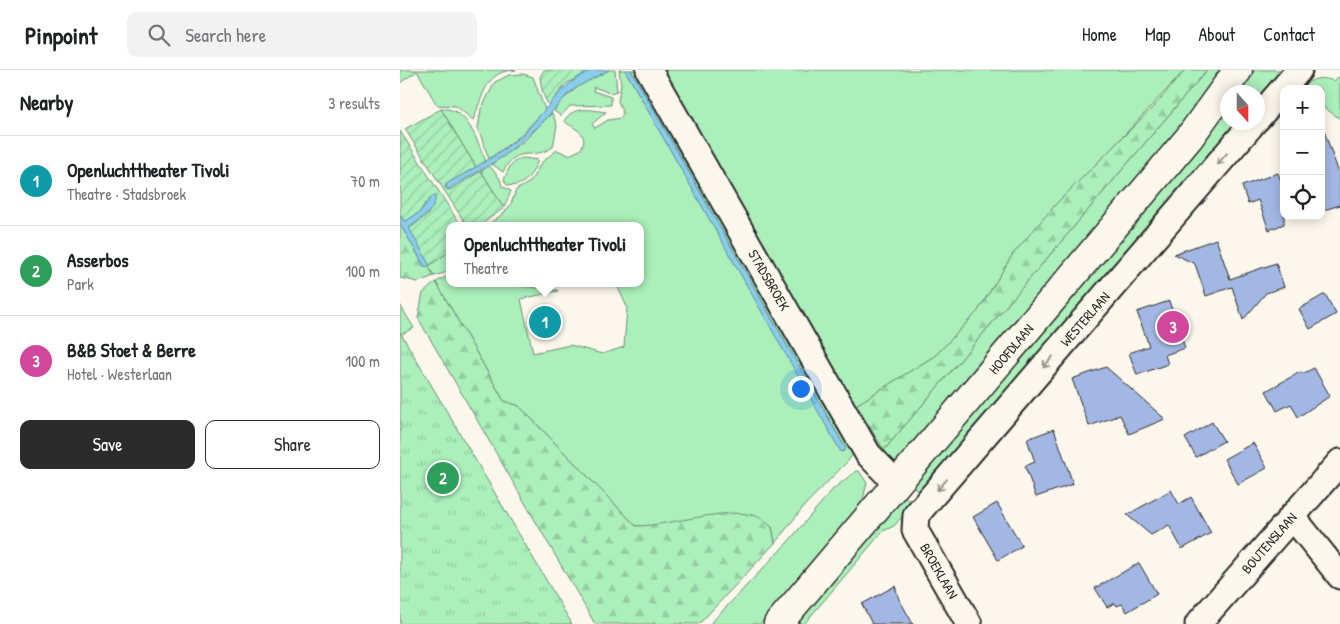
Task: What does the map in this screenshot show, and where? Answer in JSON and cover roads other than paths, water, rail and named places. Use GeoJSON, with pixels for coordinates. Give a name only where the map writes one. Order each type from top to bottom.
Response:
{"type":"FeatureCollection","features":[{"type":"Feature","properties":{"kind":"street","name":"STADSBROEK"},"geometry":{"type":"LineString","coordinates":[[649,70],[868,454],[897,484]]}},
{"type":"Feature","properties":{"kind":"street","name":"HOOFDLAAN"},"geometry":{"type":"LineString","coordinates":[[778,624],[1189,138],[1238,70]]}},
{"type":"Feature","properties":{"kind":"street"},"geometry":{"type":"LineString","coordinates":[[1265,110],[1299,70]]}},
{"type":"Feature","properties":{"kind":"street","name":"WESTERLAAN"},"geometry":{"type":"LineString","coordinates":[[916,516],[1247,130]]}},
{"type":"Feature","properties":{"kind":"street","name":"BOUTENSLAAN"},"geometry":{"type":"LineString","coordinates":[[1198,624],[1340,462]]}},
{"type":"Feature","properties":{"kind":"street","name":"BROEKLAAN"},"geometry":{"type":"LineString","coordinates":[[916,516],[915,530],[969,624]]}},
{"type":"Feature","properties":{"kind":"street"},"geometry":{"type":"LineString","coordinates":[[1292,516],[1340,576]]}},
{"type":"Feature","properties":{"kind":"water"},"geometry":{"type":"Polygon","coordinates":[[[592,70],[609,70],[568,94],[540,125],[504,156],[447,190],[446,184],[496,155],[523,134],[562,90],[592,70]]]}},
{"type":"Feature","properties":{"kind":"water"},"geometry":{"type":"Polygon","coordinates":[[[625,70],[631,70],[846,449],[844,451],[841,452],[625,70]]]}},
{"type":"Feature","properties":{"kind":"water"},"geometry":{"type":"Polygon","coordinates":[[[435,195],[434,205],[431,209],[409,228],[429,264],[429,266],[425,267],[400,224],[400,215],[406,221],[420,212],[432,196],[435,195]]]}},
{"type":"Feature","properties":{"kind":"place","name":"Openluchttheater Tivoli"},"geometry":{"type":"Point","coordinates":[545,322]}},
{"type":"Feature","properties":{"kind":"place","name":"B&B Stoet & Berre"},"geometry":{"type":"Point","coordinates":[1173,327]}},
{"type":"Feature","properties":{"kind":"place","name":"Asserbos"},"geometry":{"type":"Point","coordinates":[443,478]}}]}
